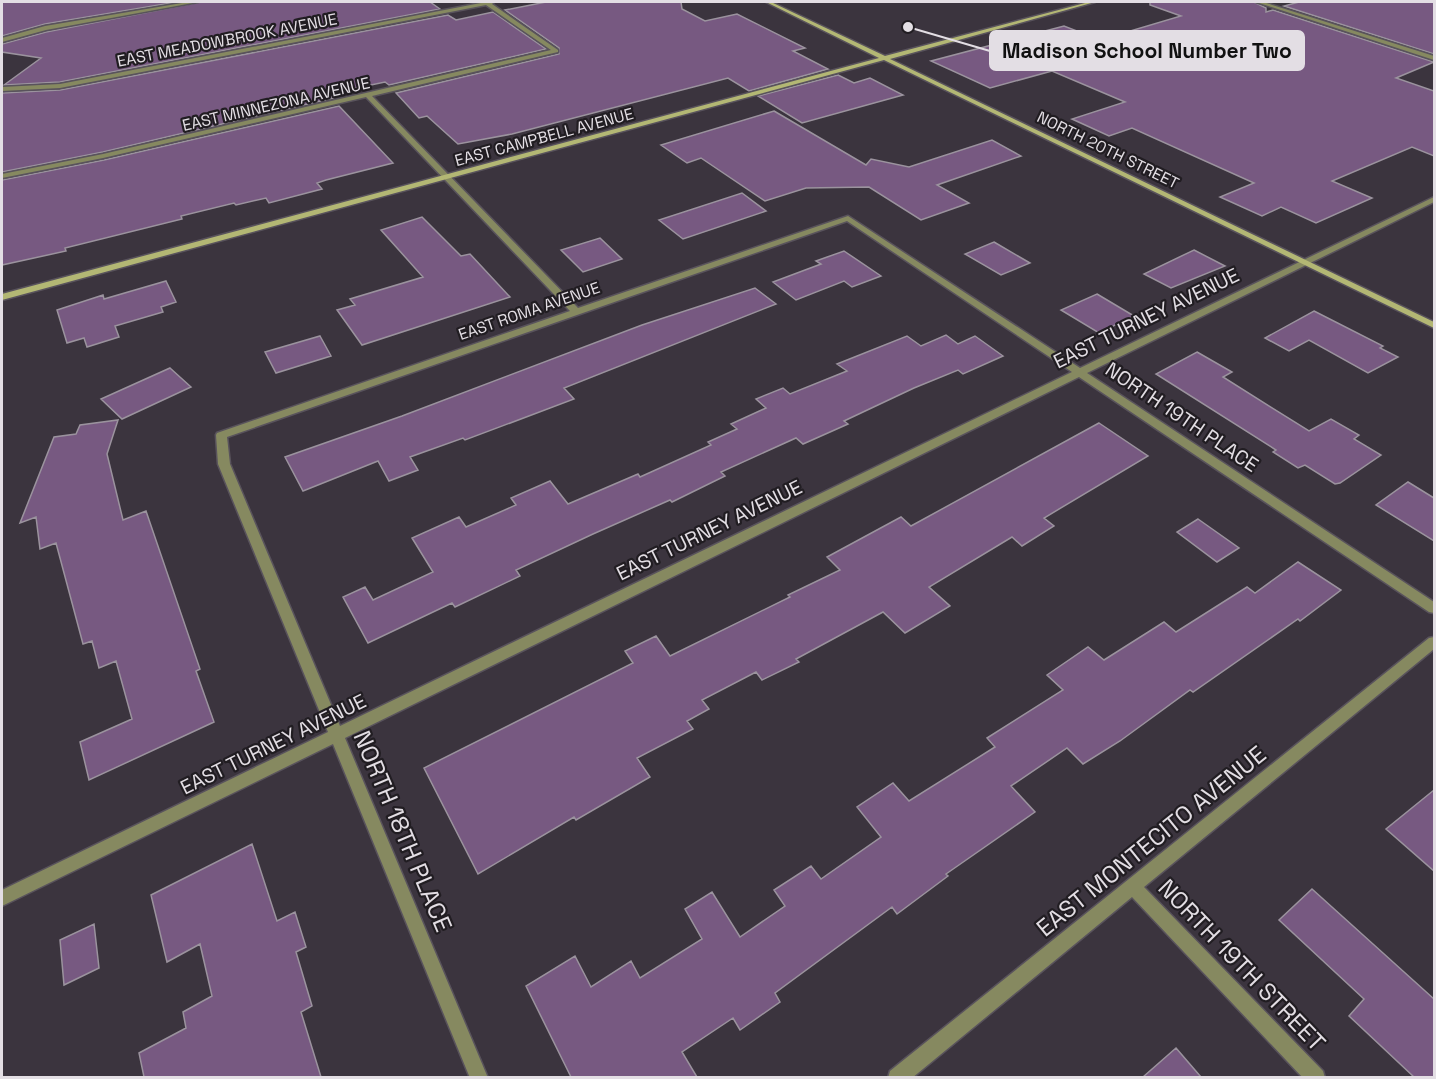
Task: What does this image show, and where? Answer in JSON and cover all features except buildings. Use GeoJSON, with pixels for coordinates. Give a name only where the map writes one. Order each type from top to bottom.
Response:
{"type":"FeatureCollection","features":[{"type":"Feature","properties":{"kind":"street"},"geometry":{"type":"LineString","coordinates":[[2,40],[45,28],[195,2]]}},
{"type":"Feature","properties":{"kind":"street","name":"EAST MINNEZONA AVENUE"},"geometry":{"type":"LineString","coordinates":[[2,176],[103,156],[369,96],[556,51],[489,2]]}},
{"type":"Feature","properties":{"kind":"street","name":"EAST MEADOWBROOK AVENUE"},"geometry":{"type":"LineString","coordinates":[[2,89],[60,86],[489,2]]}},
{"type":"Feature","properties":{"kind":"street","name":"NORTH 20TH STREET"},"geometry":{"type":"LineString","coordinates":[[768,2],[1434,325]]}},
{"type":"Feature","properties":{"kind":"street","name":"EAST CAMPBELL AVENUE"},"geometry":{"type":"LineString","coordinates":[[2,297],[1093,2]]}},
{"type":"Feature","properties":{"kind":"street"},"geometry":{"type":"LineString","coordinates":[[1259,2],[1434,58]]}},
{"type":"Feature","properties":{"kind":"street"},"geometry":{"type":"LineString","coordinates":[[369,96],[575,311]]}},
{"type":"Feature","properties":{"kind":"street","name":"EAST TURNEY AVENUE"},"geometry":{"type":"LineString","coordinates":[[2,898],[1434,199]]}},
{"type":"Feature","properties":{"kind":"street","name":"EAST ROMA AVENUE"},"geometry":{"type":"LineString","coordinates":[[221,435],[848,218]]}},
{"type":"Feature","properties":{"kind":"street","name":"NORTH 19TH PLACE"},"geometry":{"type":"LineString","coordinates":[[848,218],[1082,371],[1434,608]]}},
{"type":"Feature","properties":{"kind":"street","name":"NORTH 18TH PLACE"},"geometry":{"type":"LineString","coordinates":[[221,435],[224,464],[479,1077]]}},
{"type":"Feature","properties":{"kind":"street","name":"EAST MONTECITO AVENUE"},"geometry":{"type":"LineString","coordinates":[[897,1077],[1434,642]]}},
{"type":"Feature","properties":{"kind":"street","name":"NORTH 19TH STREET"},"geometry":{"type":"LineString","coordinates":[[1133,887],[1316,1077]]}},
{"type":"Feature","properties":{"kind":"place","name":"Madison School Number Two"},"geometry":{"type":"Point","coordinates":[908,27]}}]}
